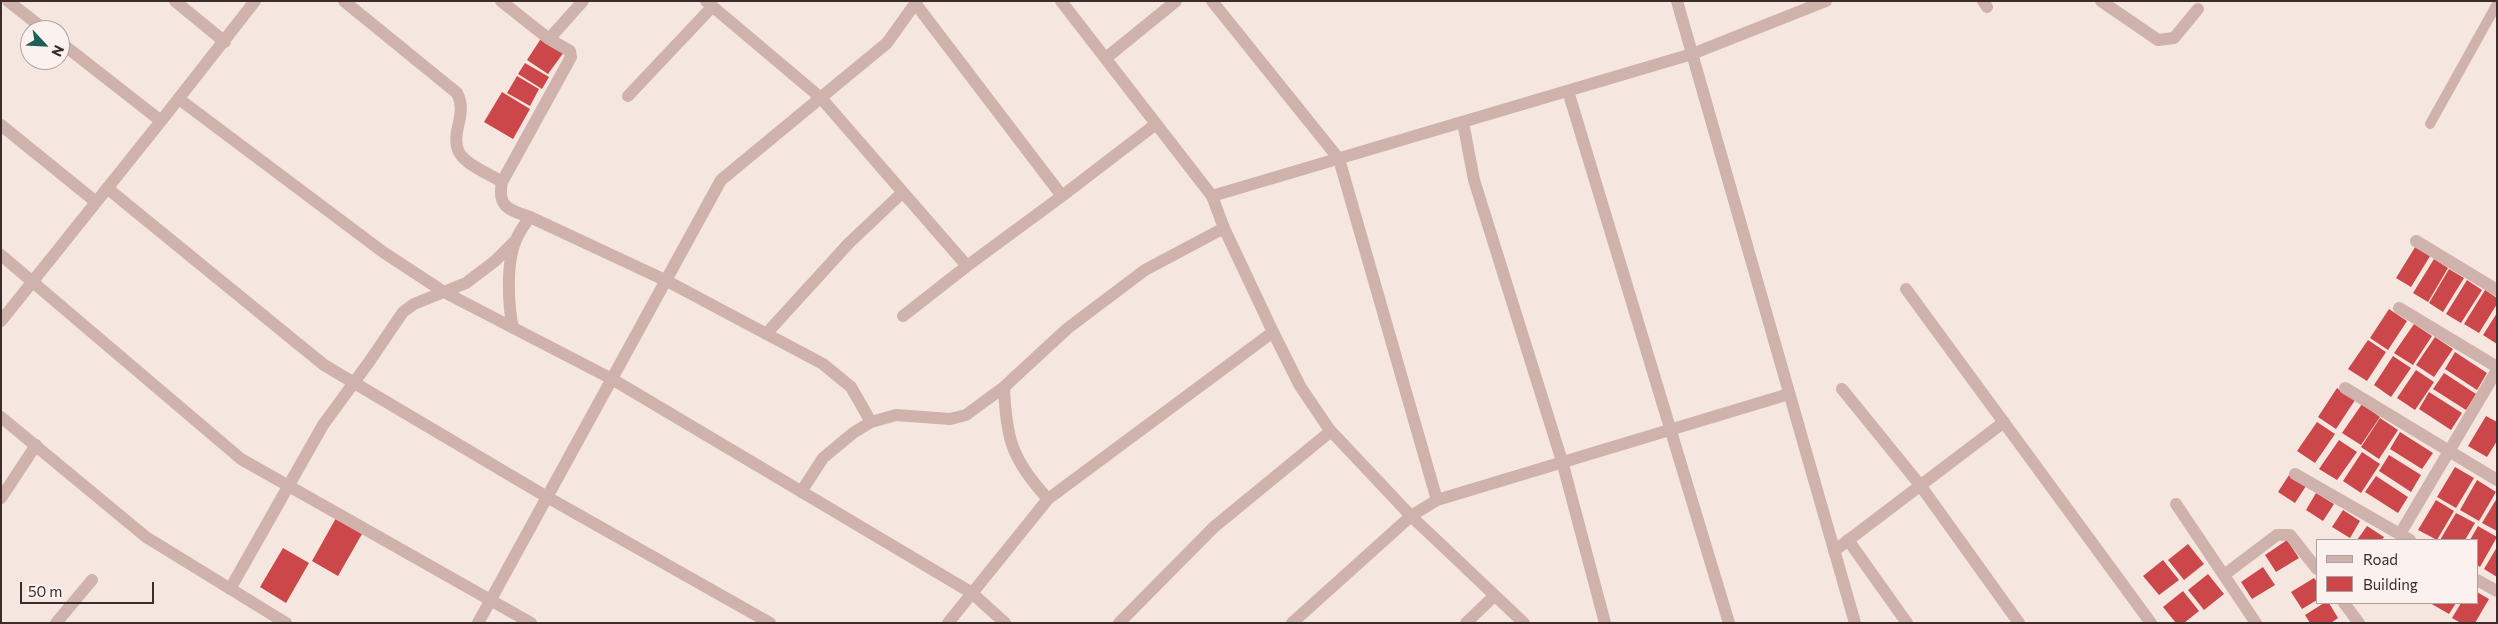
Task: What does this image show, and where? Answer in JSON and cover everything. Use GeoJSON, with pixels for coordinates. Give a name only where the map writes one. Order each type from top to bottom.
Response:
{"type":"FeatureCollection","features":[{"type":"Feature","properties":{"kind":"street"},"geometry":{"type":"LineString","coordinates":[[8,1],[23,6],[36,20]]}},
{"type":"Feature","properties":{"kind":"street"},"geometry":{"type":"LineString","coordinates":[[175,1],[225,42]]}},
{"type":"Feature","properties":{"kind":"street"},"geometry":{"type":"LineString","coordinates":[[1,321],[225,42],[255,1]]}},
{"type":"Feature","properties":{"kind":"street"},"geometry":{"type":"LineString","coordinates":[[344,1],[457,93],[462,103],[457,137],[458,151],[467,161],[502,182]]}},
{"type":"Feature","properties":{"kind":"street"},"geometry":{"type":"LineString","coordinates":[[501,1],[549,38],[570,51],[571,57],[502,182],[500,192],[502,202],[510,210],[530,217],[667,281],[823,364],[851,387],[871,422]]}},
{"type":"Feature","properties":{"kind":"street"},"geometry":{"type":"LineString","coordinates":[[549,38],[583,1]]}},
{"type":"Feature","properties":{"kind":"street"},"geometry":{"type":"LineString","coordinates":[[1060,1],[1212,196],[1224,228],[1300,386],[1331,431],[1411,516],[1524,623]]}},
{"type":"Feature","properties":{"kind":"street"},"geometry":{"type":"LineString","coordinates":[[1106,58],[1176,1]]}},
{"type":"Feature","properties":{"kind":"street"},"geometry":{"type":"LineString","coordinates":[[1212,1],[1338,159],[1437,500]]}},
{"type":"Feature","properties":{"kind":"street"},"geometry":{"type":"LineString","coordinates":[[1677,1],[1855,623]]}},
{"type":"Feature","properties":{"kind":"street"},"geometry":{"type":"LineString","coordinates":[[1212,196],[1692,54],[1826,1]]}},
{"type":"Feature","properties":{"kind":"street"},"geometry":{"type":"LineString","coordinates":[[2101,1],[2158,40],[2174,38],[2198,9]]}},
{"type":"Feature","properties":{"kind":"street"},"geometry":{"type":"LineString","coordinates":[[478,623],[721,180],[887,43],[916,2],[1062,196]]}},
{"type":"Feature","properties":{"kind":"street"},"geometry":{"type":"LineString","coordinates":[[628,96],[709,4],[821,98],[967,266]]}},
{"type":"Feature","properties":{"kind":"street"},"geometry":{"type":"LineString","coordinates":[[70,50],[161,121]]}},
{"type":"Feature","properties":{"kind":"street"},"geometry":{"type":"LineString","coordinates":[[1568,91],[1729,623]]}},
{"type":"Feature","properties":{"kind":"street"},"geometry":{"type":"LineString","coordinates":[[179,98],[383,252],[444,292],[612,379],[972,593],[1005,623]]}},
{"type":"Feature","properties":{"kind":"street"},"geometry":{"type":"LineString","coordinates":[[1463,122],[1474,180],[1562,461],[1605,623]]}},
{"type":"Feature","properties":{"kind":"street"},"geometry":{"type":"LineString","coordinates":[[903,316],[1156,124]]}},
{"type":"Feature","properties":{"kind":"street"},"geometry":{"type":"LineString","coordinates":[[1,125],[96,202]]}},
{"type":"Feature","properties":{"kind":"street"},"geometry":{"type":"LineString","coordinates":[[107,188],[324,365],[547,497],[770,623]]}},
{"type":"Feature","properties":{"kind":"street"},"geometry":{"type":"LineString","coordinates":[[766,334],[849,243],[903,192]]}},
{"type":"Feature","properties":{"kind":"street"},"geometry":{"type":"LineString","coordinates":[[230,589],[323,425],[403,312],[414,304],[466,284],[495,261],[516,240],[530,217]]}},
{"type":"Feature","properties":{"kind":"street"},"geometry":{"type":"LineString","coordinates":[[802,492],[822,458],[852,434],[871,422],[896,415],[950,419],[966,415],[1004,388],[1068,328],[1145,270],[1224,228]]}},
{"type":"Feature","properties":{"kind":"street"},"geometry":{"type":"LineString","coordinates":[[514,328],[509,309],[511,261],[516,240]]}},
{"type":"Feature","properties":{"kind":"street"},"geometry":{"type":"LineString","coordinates":[[2416,241],[2497,290]]}},
{"type":"Feature","properties":{"kind":"street"},"geometry":{"type":"LineString","coordinates":[[1,255],[34,280],[241,458],[531,623]]}},
{"type":"Feature","properties":{"kind":"street"},"geometry":{"type":"LineString","coordinates":[[1906,289],[2151,623]]}},
{"type":"Feature","properties":{"kind":"street"},"geometry":{"type":"LineString","coordinates":[[2295,474],[2405,537],[2449,450],[2497,368],[2399,308]]}},
{"type":"Feature","properties":{"kind":"street"},"geometry":{"type":"LineString","coordinates":[[948,623],[1048,499],[1273,332]]}},
{"type":"Feature","properties":{"kind":"street"},"geometry":{"type":"LineString","coordinates":[[1004,388],[1005,419],[1010,444],[1028,477],[1048,499]]}},
{"type":"Feature","properties":{"kind":"street"},"geometry":{"type":"LineString","coordinates":[[2345,388],[2497,480]]}},
{"type":"Feature","properties":{"kind":"street"},"geometry":{"type":"LineString","coordinates":[[1842,389],[1920,485],[2019,623]]}},
{"type":"Feature","properties":{"kind":"street"},"geometry":{"type":"LineString","coordinates":[[1292,623],[1411,516],[1437,500],[1790,394]]}},
{"type":"Feature","properties":{"kind":"street"},"geometry":{"type":"LineString","coordinates":[[1,417],[146,537],[286,623]]}},
{"type":"Feature","properties":{"kind":"street"},"geometry":{"type":"LineString","coordinates":[[1834,551],[2004,422]]}},
{"type":"Feature","properties":{"kind":"street"},"geometry":{"type":"LineString","coordinates":[[1118,623],[1214,527],[1331,431]]}},
{"type":"Feature","properties":{"kind":"street"},"geometry":{"type":"LineString","coordinates":[[1,498],[36,445]]}},
{"type":"Feature","properties":{"kind":"street"},"geometry":{"type":"LineString","coordinates":[[2176,504],[2256,623]]}},
{"type":"Feature","properties":{"kind":"street"},"geometry":{"type":"LineString","coordinates":[[2224,575],[2278,535],[2290,535],[2316,568]]}},
{"type":"Feature","properties":{"kind":"street"},"geometry":{"type":"LineString","coordinates":[[1848,540],[1907,623]]}},
{"type":"Feature","properties":{"kind":"street"},"geometry":{"type":"LineString","coordinates":[[56,623],[92,580]]}},
{"type":"Feature","properties":{"kind":"street"},"geometry":{"type":"LineString","coordinates":[[2478,581],[2497,591]]}},
{"type":"Feature","properties":{"kind":"street"},"geometry":{"type":"LineString","coordinates":[[1466,623],[1494,596]]}},
{"type":"Feature","properties":{"kind":"street"},"geometry":{"type":"LineString","coordinates":[[2345,604],[2359,623]]}},
{"type":"Feature","properties":{"kind":"lane"},"geometry":{"type":"LineString","coordinates":[[2430,124],[2497,4]]}},
{"type":"Feature","properties":{"kind":"building"},"geometry":{"type":"Polygon","coordinates":[[[542,37],[564,52],[548,74],[527,60],[542,37]]]}},
{"type":"Feature","properties":{"kind":"building"},"geometry":{"type":"Polygon","coordinates":[[[525,63],[549,77],[542,89],[518,74],[525,63]]]}},
{"type":"Feature","properties":{"kind":"building"},"geometry":{"type":"Polygon","coordinates":[[[517,76],[539,89],[530,106],[507,93],[517,76]]]}},
{"type":"Feature","properties":{"kind":"building"},"geometry":{"type":"Polygon","coordinates":[[[502,92],[530,109],[513,139],[484,122],[502,92]]]}},
{"type":"Feature","properties":{"kind":"building"},"geometry":{"type":"Polygon","coordinates":[[[2417,244],[2432,253],[2411,287],[2396,278],[2417,244]]]}},
{"type":"Feature","properties":{"kind":"building"},"geometry":{"type":"Polygon","coordinates":[[[2434,259],[2448,268],[2428,302],[2413,293],[2434,259]]]}},
{"type":"Feature","properties":{"kind":"building"},"geometry":{"type":"Polygon","coordinates":[[[2449,269],[2464,278],[2443,312],[2429,303],[2449,269]]]}},
{"type":"Feature","properties":{"kind":"building"},"geometry":{"type":"Polygon","coordinates":[[[2467,280],[2482,290],[2461,323],[2446,314],[2467,280]]]}},
{"type":"Feature","properties":{"kind":"building"},"geometry":{"type":"Polygon","coordinates":[[[2485,290],[2497,298],[2497,304],[2479,333],[2464,324],[2485,290]]]}},
{"type":"Feature","properties":{"kind":"building"},"geometry":{"type":"Polygon","coordinates":[[[2389,309],[2407,321],[2388,350],[2370,338],[2389,309]]]}},
{"type":"Feature","properties":{"kind":"building"},"geometry":{"type":"Polygon","coordinates":[[[2497,313],[2497,344],[2483,335],[2497,313]]]}},
{"type":"Feature","properties":{"kind":"building"},"geometry":{"type":"Polygon","coordinates":[[[2414,324],[2432,336],[2413,365],[2394,353],[2414,324]]]}},
{"type":"Feature","properties":{"kind":"building"},"geometry":{"type":"Polygon","coordinates":[[[2435,337],[2453,349],[2434,377],[2416,365],[2435,337]]]}},
{"type":"Feature","properties":{"kind":"building"},"geometry":{"type":"Polygon","coordinates":[[[2368,340],[2386,352],[2367,381],[2348,369],[2368,340]]]}},
{"type":"Feature","properties":{"kind":"building"},"geometry":{"type":"Polygon","coordinates":[[[2455,352],[2487,373],[2477,390],[2445,369],[2455,352]]]}},
{"type":"Feature","properties":{"kind":"building"},"geometry":{"type":"Polygon","coordinates":[[[2393,356],[2411,368],[2391,397],[2374,385],[2393,356]]]}},
{"type":"Feature","properties":{"kind":"building"},"geometry":{"type":"Polygon","coordinates":[[[2416,370],[2434,382],[2415,410],[2397,398],[2416,370]]]}},
{"type":"Feature","properties":{"kind":"building"},"geometry":{"type":"Polygon","coordinates":[[[2444,373],[2476,394],[2466,410],[2433,389],[2444,373]]]}},
{"type":"Feature","properties":{"kind":"building"},"geometry":{"type":"Polygon","coordinates":[[[2337,388],[2355,400],[2336,429],[2318,417],[2337,388]]]}},
{"type":"Feature","properties":{"kind":"building"},"geometry":{"type":"Polygon","coordinates":[[[2429,392],[2462,413],[2451,430],[2419,409],[2429,392]]]}},
{"type":"Feature","properties":{"kind":"building"},"geometry":{"type":"Polygon","coordinates":[[[2362,404],[2380,417],[2361,445],[2342,433],[2362,404]]]}},
{"type":"Feature","properties":{"kind":"building"},"geometry":{"type":"Polygon","coordinates":[[[2486,416],[2497,422],[2497,441],[2487,457],[2468,446],[2486,416]]]}},
{"type":"Feature","properties":{"kind":"building"},"geometry":{"type":"Polygon","coordinates":[[[2380,418],[2398,430],[2379,459],[2361,447],[2380,418]]]}},
{"type":"Feature","properties":{"kind":"building"},"geometry":{"type":"Polygon","coordinates":[[[2317,422],[2335,434],[2315,463],[2297,451],[2317,422]]]}},
{"type":"Feature","properties":{"kind":"building"},"geometry":{"type":"Polygon","coordinates":[[[2400,432],[2433,453],[2422,469],[2390,449],[2400,432]]]}},
{"type":"Feature","properties":{"kind":"building"},"geometry":{"type":"Polygon","coordinates":[[[2339,440],[2357,452],[2337,480],[2319,469],[2339,440]]]}},
{"type":"Feature","properties":{"kind":"building"},"geometry":{"type":"Polygon","coordinates":[[[2362,452],[2380,464],[2361,493],[2343,481],[2362,452]]]}},
{"type":"Feature","properties":{"kind":"building"},"geometry":{"type":"Polygon","coordinates":[[[2389,455],[2421,475],[2411,492],[2379,471],[2389,455]]]}},
{"type":"Feature","properties":{"kind":"building"},"geometry":{"type":"Polygon","coordinates":[[[2455,467],[2474,478],[2456,508],[2437,497],[2455,467]]]}},
{"type":"Feature","properties":{"kind":"building"},"geometry":{"type":"Polygon","coordinates":[[[2289,475],[2306,486],[2295,503],[2278,492],[2289,475]]]}},
{"type":"Feature","properties":{"kind":"building"},"geometry":{"type":"Polygon","coordinates":[[[2376,476],[2408,497],[2398,513],[2365,492],[2376,476]]]}},
{"type":"Feature","properties":{"kind":"building"},"geometry":{"type":"Polygon","coordinates":[[[2477,480],[2496,492],[2479,521],[2460,510],[2477,480]]]}},
{"type":"Feature","properties":{"kind":"building"},"geometry":{"type":"Polygon","coordinates":[[[2316,493],[2334,504],[2323,521],[2306,510],[2316,493]]]}},
{"type":"Feature","properties":{"kind":"building"},"geometry":{"type":"Polygon","coordinates":[[[2497,498],[2497,531],[2482,523],[2497,498]]]}},
{"type":"Feature","properties":{"kind":"building"},"geometry":{"type":"Polygon","coordinates":[[[2436,500],[2454,511],[2438,539],[2418,530],[2436,500]]]}},
{"type":"Feature","properties":{"kind":"building"},"geometry":{"type":"Polygon","coordinates":[[[2343,510],[2360,521],[2350,538],[2332,527],[2343,510]]]}},
{"type":"Feature","properties":{"kind":"building"},"geometry":{"type":"Polygon","coordinates":[[[2456,513],[2475,523],[2466,539],[2441,539],[2456,513]]]}},
{"type":"Feature","properties":{"kind":"building"},"geometry":{"type":"Polygon","coordinates":[[[336,518],[362,534],[338,576],[312,561],[336,518]]]}},
{"type":"Feature","properties":{"kind":"building"},"geometry":{"type":"Polygon","coordinates":[[[2367,526],[2384,537],[2383,539],[2358,539],[2367,526]]]}},
{"type":"Feature","properties":{"kind":"building"},"geometry":{"type":"Polygon","coordinates":[[[2478,526],[2497,537],[2480,567],[2478,566],[2478,539],[2471,539],[2478,526]]]}},
{"type":"Feature","properties":{"kind":"building"},"geometry":{"type":"Polygon","coordinates":[[[2287,540],[2299,558],[2276,572],[2265,555],[2287,540]]]}},
{"type":"Feature","properties":{"kind":"building"},"geometry":{"type":"Polygon","coordinates":[[[2188,544],[2204,564],[2184,580],[2168,560],[2188,544]]]}},
{"type":"Feature","properties":{"kind":"building"},"geometry":{"type":"Polygon","coordinates":[[[2497,547],[2497,577],[2484,569],[2497,547]]]}},
{"type":"Feature","properties":{"kind":"building"},"geometry":{"type":"Polygon","coordinates":[[[283,548],[309,563],[286,603],[260,587],[283,548]]]}},
{"type":"Feature","properties":{"kind":"building"},"geometry":{"type":"Polygon","coordinates":[[[2163,560],[2179,580],[2159,595],[2143,576],[2163,560]]]}},
{"type":"Feature","properties":{"kind":"building"},"geometry":{"type":"Polygon","coordinates":[[[2263,567],[2275,585],[2252,599],[2241,582],[2263,567]]]}},
{"type":"Feature","properties":{"kind":"building"},"geometry":{"type":"Polygon","coordinates":[[[2208,574],[2224,594],[2204,610],[2188,590],[2208,574]]]}},
{"type":"Feature","properties":{"kind":"building"},"geometry":{"type":"Polygon","coordinates":[[[2314,578],[2316,581],[2316,601],[2302,609],[2291,592],[2314,578]]]}},
{"type":"Feature","properties":{"kind":"building"},"geometry":{"type":"Polygon","coordinates":[[[2183,591],[2199,611],[2184,623],[2176,623],[2163,607],[2183,591]]]}},
{"type":"Feature","properties":{"kind":"building"},"geometry":{"type":"Polygon","coordinates":[[[2478,593],[2489,599],[2475,623],[2461,623],[2452,618],[2460,604],[2478,604],[2478,593]]]}},
{"type":"Feature","properties":{"kind":"building"},"geometry":{"type":"Polygon","coordinates":[[[2322,604],[2330,604],[2338,618],[2331,623],[2310,623],[2305,615],[2322,604]]]}},
{"type":"Feature","properties":{"kind":"building"},"geometry":{"type":"Polygon","coordinates":[[[2432,604],[2455,604],[2449,614],[2432,604]]]}}]}
